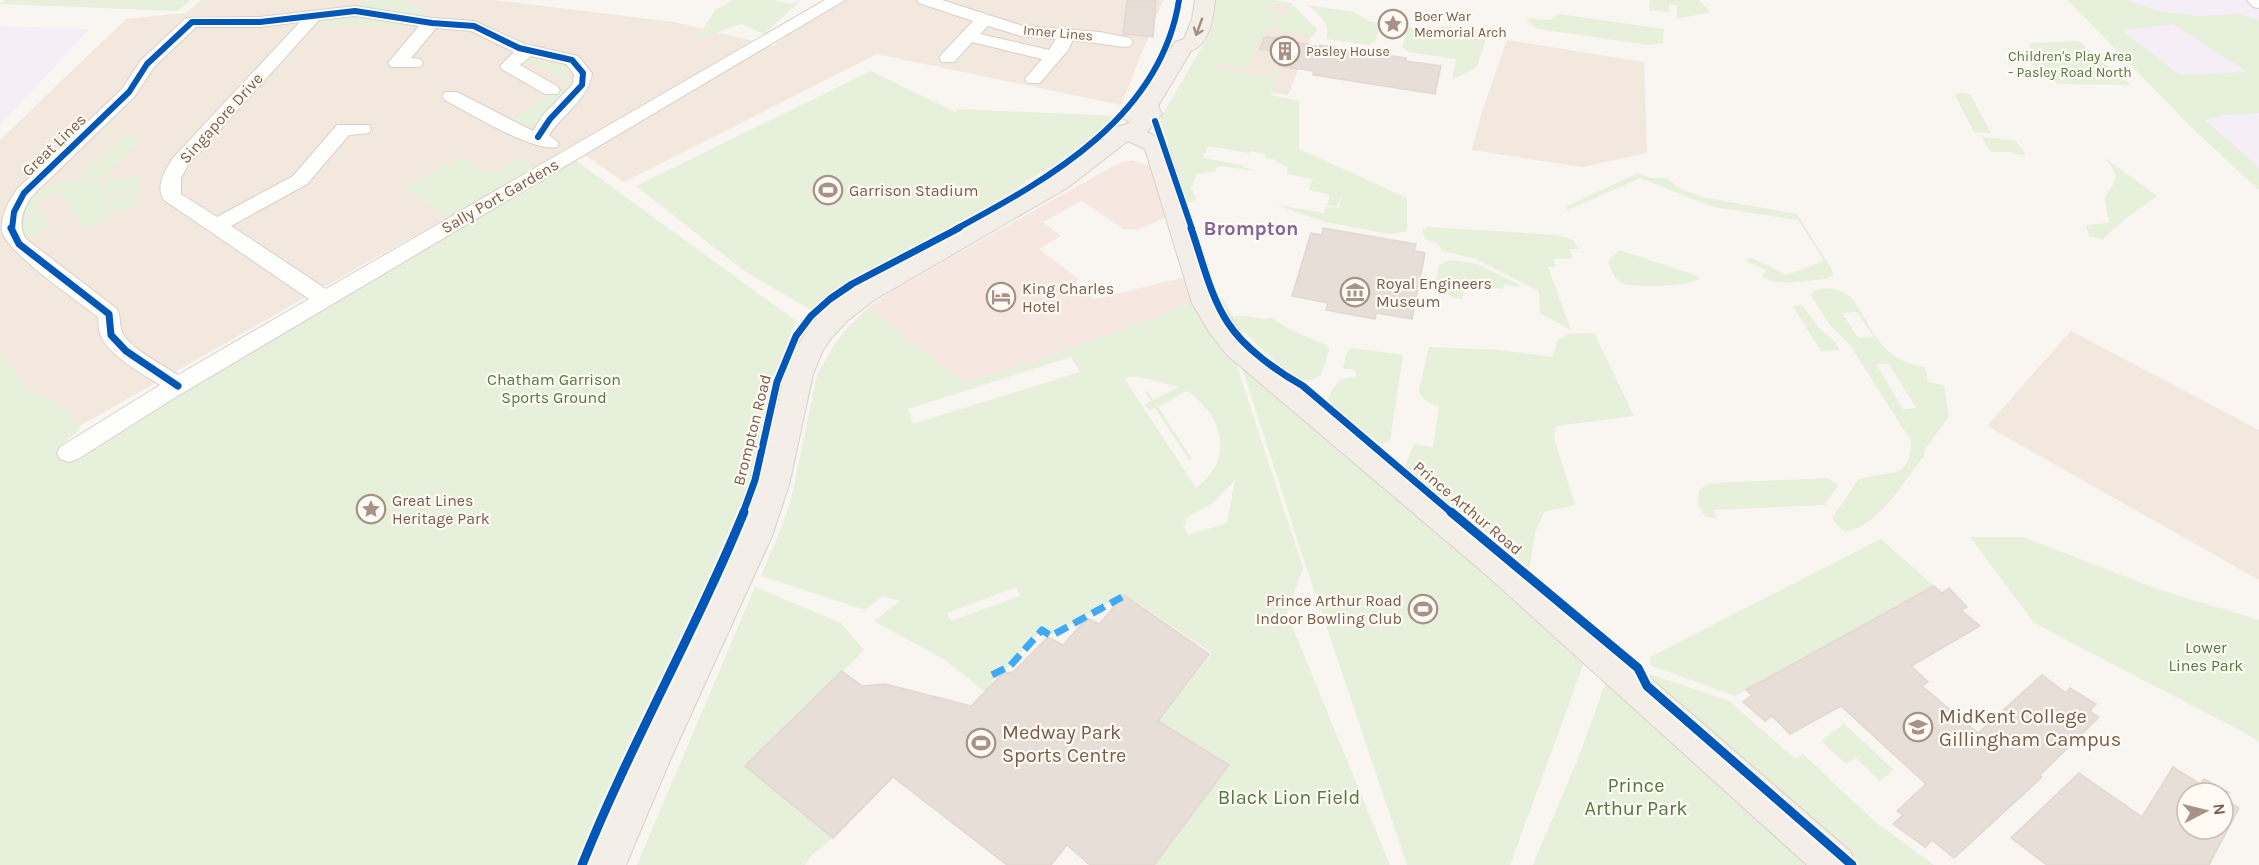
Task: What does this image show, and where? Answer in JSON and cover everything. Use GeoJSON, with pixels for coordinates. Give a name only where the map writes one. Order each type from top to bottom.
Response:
{"type":"FeatureCollection","features":[{"type":"Feature","properties":{"kind":"main road"},"geometry":{"type":"LineString","coordinates":[[1186,0],[1178,40],[1183,47],[1193,43],[1202,19],[1205,0]]}},
{"type":"Feature","properties":{"kind":"main road","name":"Brompton Road"},"geometry":{"type":"LineString","coordinates":[[606,865],[653,756],[756,536],[773,485],[799,374],[808,352],[821,331],[845,308],[870,290],[1035,197],[1079,168],[1118,138],[1138,128],[1150,114],[1147,106],[1183,47]]}},
{"type":"Feature","properties":{"kind":"main road","name":"Prince Arthur Road"},"geometry":{"type":"LineString","coordinates":[[1118,138],[1159,159],[1206,303],[1237,348],[1496,564],[1836,865]]}},
{"type":"Feature","properties":{"kind":"street","name":"Sally Port Gardens"},"geometry":{"type":"LineString","coordinates":[[69,453],[170,390],[837,0]]}},
{"type":"Feature","properties":{"kind":"street","name":"Inner Lines"},"geometry":{"type":"LineString","coordinates":[[925,0],[1021,31],[1124,42]]}},
{"type":"Feature","properties":{"kind":"street"},"geometry":{"type":"LineString","coordinates":[[2255,0],[2259,3]]}},
{"type":"Feature","properties":{"kind":"street"},"geometry":{"type":"LineString","coordinates":[[311,15],[358,11],[431,23],[477,26],[513,46],[571,59],[580,66],[584,75],[582,85],[550,119],[538,137]]}},
{"type":"Feature","properties":{"kind":"street","name":"Great Lines"},"geometry":{"type":"LineString","coordinates":[[170,390],[111,335],[109,314],[104,302],[16,240],[11,228],[13,212],[26,191],[126,95],[138,81],[147,64],[192,22],[251,22],[311,15]]}},
{"type":"Feature","properties":{"kind":"street","name":"Singapore Drive"},"geometry":{"type":"LineString","coordinates":[[311,15],[310,22],[180,162],[171,178],[171,196],[325,299]]}},
{"type":"Feature","properties":{"kind":"street"},"geometry":{"type":"LineString","coordinates":[[948,58],[985,19]]}},
{"type":"Feature","properties":{"kind":"street"},"geometry":{"type":"LineString","coordinates":[[399,63],[431,23]]}},
{"type":"Feature","properties":{"kind":"street"},"geometry":{"type":"LineString","coordinates":[[1034,78],[1062,46],[1066,35]]}},
{"type":"Feature","properties":{"kind":"street"},"geometry":{"type":"LineString","coordinates":[[968,36],[1053,56]]}},
{"type":"Feature","properties":{"kind":"street"},"geometry":{"type":"LineString","coordinates":[[527,50],[509,66],[551,90]]}},
{"type":"Feature","properties":{"kind":"street"},"geometry":{"type":"LineString","coordinates":[[451,96],[525,135],[538,137],[571,155]]}},
{"type":"Feature","properties":{"kind":"street"},"geometry":{"type":"LineString","coordinates":[[216,226],[300,180],[344,129],[362,129]]}},
{"type":"Feature","properties":{"kind":"shaded area"},"geometry":{"type":"Polygon","coordinates":[[[201,0],[493,0],[674,22],[773,46],[834,0],[1163,0],[1121,105],[877,54],[624,182],[572,146],[69,432],[0,380],[0,140],[126,19],[186,13],[201,0]]]}},
{"type":"Feature","properties":{"kind":"shaded area","name":"Pasley House"},"geometry":{"type":"Polygon","coordinates":[[[1250,0],[1290,4],[1314,30],[1288,95],[1195,79],[1250,0]]]}},
{"type":"Feature","properties":{"kind":"shaded area"},"geometry":{"type":"Polygon","coordinates":[[[2068,0],[2247,0],[2259,7],[2259,177],[2068,0]]]}},
{"type":"Feature","properties":{"kind":"shaded area"},"geometry":{"type":"Polygon","coordinates":[[[0,26],[89,29],[0,125],[0,26]]]}},
{"type":"Feature","properties":{"kind":"shaded area"},"geometry":{"type":"Polygon","coordinates":[[[1507,40],[1644,62],[1647,153],[1582,167],[1472,150],[1481,115],[1507,40]]]}},
{"type":"Feature","properties":{"kind":"shaded area"},"geometry":{"type":"Polygon","coordinates":[[[1132,160],[1150,166],[1166,217],[1137,230],[1123,229],[1082,201],[1043,222],[1061,236],[1039,249],[1079,279],[1075,282],[1095,299],[1186,277],[1194,302],[1045,358],[964,383],[869,307],[888,293],[1115,165],[1132,160]]]}},
{"type":"Feature","properties":{"kind":"shaded area"},"geometry":{"type":"Polygon","coordinates":[[[2071,331],[2259,430],[2259,580],[1987,426],[2071,331]]]}},
{"type":"Feature","properties":{"kind":"green space"},"geometry":{"type":"Polygon","coordinates":[[[5,0],[191,0],[177,11],[0,4],[5,0]]]}},
{"type":"Feature","properties":{"kind":"green space"},"geometry":{"type":"Polygon","coordinates":[[[365,0],[402,0],[424,10],[427,20],[360,9],[365,0]]]}},
{"type":"Feature","properties":{"kind":"green space"},"geometry":{"type":"Polygon","coordinates":[[[733,0],[773,0],[790,4],[801,0],[764,34],[741,24],[696,40],[715,10],[733,0]]]}},
{"type":"Feature","properties":{"kind":"green space"},"geometry":{"type":"Polygon","coordinates":[[[1216,0],[1273,0],[1291,3],[1317,29],[1314,36],[1275,30],[1281,14],[1292,11],[1282,3],[1268,6],[1277,16],[1271,29],[1265,29],[1247,68],[1216,63],[1213,68],[1273,78],[1278,69],[1281,70],[1271,95],[1299,101],[1299,149],[1407,198],[1407,231],[1390,234],[1325,222],[1276,205],[1324,213],[1326,207],[1339,208],[1342,194],[1337,207],[1327,205],[1330,195],[1309,190],[1312,179],[1331,190],[1313,179],[1287,174],[1288,167],[1276,160],[1265,158],[1266,154],[1250,151],[1249,153],[1208,146],[1203,158],[1242,165],[1242,167],[1260,171],[1218,166],[1215,171],[1197,174],[1191,189],[1197,199],[1187,203],[1160,119],[1206,40],[1216,0]]]}},
{"type":"Feature","properties":{"kind":"green space"},"geometry":{"type":"Polygon","coordinates":[[[1650,0],[1699,0],[1710,12],[1677,19],[1677,5],[1669,4],[1669,12],[1649,10],[1650,0]]]}},
{"type":"Feature","properties":{"kind":"green space"},"geometry":{"type":"Polygon","coordinates":[[[2068,0],[2126,0],[2161,12],[2201,16],[2240,14],[2259,20],[2259,113],[2220,115],[2205,120],[2259,168],[2259,190],[2189,125],[2068,0]],[[2173,24],[2122,31],[2180,75],[2246,71],[2173,24]]]}},
{"type":"Feature","properties":{"kind":"green space"},"geometry":{"type":"Polygon","coordinates":[[[1308,5],[1354,12],[1368,21],[1381,23],[1375,42],[1367,45],[1326,39],[1326,23],[1308,5]]]}},
{"type":"Feature","properties":{"kind":"green space"},"geometry":{"type":"Polygon","coordinates":[[[337,14],[389,18],[424,27],[311,25],[318,17],[337,14]]]}},
{"type":"Feature","properties":{"kind":"green space"},"geometry":{"type":"Polygon","coordinates":[[[1558,14],[1664,29],[1663,43],[1648,45],[1538,29],[1527,21],[1529,18],[1551,20],[1558,14]]]}},
{"type":"Feature","properties":{"kind":"green space"},"geometry":{"type":"Polygon","coordinates":[[[1445,26],[1488,32],[1477,67],[1452,80],[1456,59],[1409,52],[1402,47],[1408,27],[1428,31],[1429,28],[1445,26]]]}},
{"type":"Feature","properties":{"kind":"green space","name":"Children's Play Area - Pasley Road North"},"geometry":{"type":"Polygon","coordinates":[[[2078,41],[2131,85],[2058,84],[2029,63],[2030,43],[2078,41]]]}},
{"type":"Feature","properties":{"kind":"green space"},"geometry":{"type":"Polygon","coordinates":[[[522,55],[566,66],[569,82],[529,62],[521,66],[516,63],[522,55]]]}},
{"type":"Feature","properties":{"kind":"green space","name":"Garrison Stadium"},"geometry":{"type":"Polygon","coordinates":[[[871,71],[957,113],[956,109],[1117,116],[1077,152],[1028,180],[1004,199],[845,287],[811,310],[743,270],[636,186],[871,71]]]}},
{"type":"Feature","properties":{"kind":"green space"},"geometry":{"type":"Polygon","coordinates":[[[569,82],[561,98],[536,125],[531,127],[511,118],[569,82]]]}},
{"type":"Feature","properties":{"kind":"green space"},"geometry":{"type":"Polygon","coordinates":[[[1970,94],[1991,133],[1974,132],[1955,95],[1970,94]]]}},
{"type":"Feature","properties":{"kind":"green space"},"geometry":{"type":"Polygon","coordinates":[[[1982,137],[2015,140],[2026,155],[2013,152],[1990,152],[1982,137]]]}},
{"type":"Feature","properties":{"kind":"green space"},"geometry":{"type":"Polygon","coordinates":[[[120,138],[143,138],[103,179],[79,178],[120,138]]]}},
{"type":"Feature","properties":{"kind":"green space"},"geometry":{"type":"Polygon","coordinates":[[[462,157],[491,174],[521,157],[536,167],[447,219],[405,187],[462,157]]]}},
{"type":"Feature","properties":{"kind":"green space","name":"Great Lines Heritage Park"},"geometry":{"type":"Polygon","coordinates":[[[572,158],[796,321],[778,367],[752,478],[741,514],[576,865],[0,865],[0,353],[20,379],[24,389],[59,403],[80,425],[77,432],[62,446],[572,158]]]}},
{"type":"Feature","properties":{"kind":"green space"},"geometry":{"type":"Polygon","coordinates":[[[2105,158],[2157,196],[2103,239],[2089,237],[2086,225],[2109,223],[2105,199],[2116,176],[2105,158]]]}},
{"type":"Feature","properties":{"kind":"green space"},"geometry":{"type":"Polygon","coordinates":[[[1638,173],[1650,178],[1666,178],[1681,189],[1702,197],[1797,214],[1831,268],[1833,275],[1826,279],[1792,282],[1768,280],[1762,276],[1766,270],[1746,261],[1750,257],[1787,275],[1824,261],[1798,220],[1713,207],[1640,178],[1568,210],[1565,207],[1638,173]]]}},
{"type":"Feature","properties":{"kind":"green space"},"geometry":{"type":"Polygon","coordinates":[[[141,176],[137,187],[145,187],[109,196],[104,181],[141,176]]]}},
{"type":"Feature","properties":{"kind":"green space"},"geometry":{"type":"Polygon","coordinates":[[[69,180],[66,183],[74,180],[101,181],[108,218],[86,229],[76,223],[83,219],[67,208],[73,204],[57,193],[50,194],[33,204],[40,210],[20,219],[28,202],[37,192],[69,180]]]}},
{"type":"Feature","properties":{"kind":"green space"},"geometry":{"type":"Polygon","coordinates":[[[145,189],[135,194],[138,205],[110,215],[106,198],[145,189]]]}},
{"type":"Feature","properties":{"kind":"green space"},"geometry":{"type":"Polygon","coordinates":[[[41,211],[45,214],[40,217],[49,224],[53,224],[26,237],[21,230],[21,221],[41,211]]]}},
{"type":"Feature","properties":{"kind":"green space"},"geometry":{"type":"Polygon","coordinates":[[[1429,227],[1558,235],[1573,240],[1579,249],[1570,249],[1573,258],[1553,259],[1556,267],[1548,267],[1571,330],[1540,313],[1539,291],[1476,259],[1442,251],[1438,244],[1424,238],[1423,230],[1429,227]]]}},
{"type":"Feature","properties":{"kind":"green space"},"geometry":{"type":"Polygon","coordinates":[[[1619,250],[1698,276],[1699,279],[1673,285],[1647,286],[1620,282],[1608,261],[1619,250]]]}},
{"type":"Feature","properties":{"kind":"green space"},"geometry":{"type":"Polygon","coordinates":[[[1450,260],[1477,264],[1520,285],[1518,287],[1504,284],[1503,289],[1465,283],[1462,300],[1455,298],[1435,288],[1439,265],[1450,260]]]}},
{"type":"Feature","properties":{"kind":"green space"},"geometry":{"type":"Polygon","coordinates":[[[1829,288],[1851,297],[1888,351],[1897,358],[1925,367],[1928,382],[1944,385],[1949,416],[1925,449],[1924,456],[1890,501],[1869,521],[1845,532],[1834,522],[1833,517],[1858,480],[1901,469],[1907,463],[1911,441],[1850,345],[1829,324],[1811,295],[1813,290],[1829,288]],[[1857,312],[1842,313],[1858,338],[1873,337],[1873,336],[1857,312]],[[1876,364],[1903,409],[1916,408],[1889,364],[1876,364]]]}},
{"type":"Feature","properties":{"kind":"green space"},"geometry":{"type":"Polygon","coordinates":[[[1219,297],[1222,297],[1234,317],[1272,318],[1289,329],[1328,346],[1329,350],[1321,375],[1310,381],[1293,378],[1229,318],[1219,297]]]}},
{"type":"Feature","properties":{"kind":"green space","name":"Black Lion Field"},"geometry":{"type":"Polygon","coordinates":[[[1194,302],[1234,357],[1303,568],[1287,614],[1390,865],[1154,865],[1229,765],[1158,721],[1212,653],[1124,594],[1051,636],[1041,630],[1010,666],[999,671],[985,692],[945,660],[874,621],[900,601],[882,596],[865,610],[761,576],[792,496],[817,375],[834,345],[849,326],[869,307],[964,383],[1045,358],[1194,302]],[[1071,357],[908,409],[913,424],[1080,372],[1071,357]],[[1140,377],[1124,378],[1196,488],[1208,477],[1216,464],[1220,451],[1220,438],[1210,413],[1187,391],[1158,407],[1192,459],[1189,460],[1155,408],[1150,410],[1144,405],[1151,401],[1145,392],[1147,391],[1154,400],[1178,387],[1140,377]],[[1235,480],[1212,504],[1184,519],[1187,524],[1183,525],[1188,535],[1227,523],[1235,480]],[[1016,587],[947,613],[951,621],[1020,596],[1016,587]]]}},
{"type":"Feature","properties":{"kind":"green space"},"geometry":{"type":"Polygon","coordinates":[[[1802,305],[1819,328],[1835,342],[1840,350],[1821,351],[1793,306],[1802,305]]]}},
{"type":"Feature","properties":{"kind":"green space"},"geometry":{"type":"Polygon","coordinates":[[[1594,333],[1634,416],[1556,426],[1554,438],[1575,505],[1544,512],[1535,533],[1529,572],[1404,469],[1414,444],[1433,447],[1439,406],[1424,399],[1419,390],[1429,347],[1500,350],[1552,357],[1558,340],[1569,334],[1594,333]]]}},
{"type":"Feature","properties":{"kind":"green space"},"geometry":{"type":"Polygon","coordinates":[[[1351,348],[1403,355],[1390,441],[1381,444],[1331,409],[1329,405],[1331,393],[1340,379],[1357,377],[1354,369],[1343,369],[1347,352],[1351,348]]]}},
{"type":"Feature","properties":{"kind":"green space","name":"Prince Arthur Road Indoor Bowling Club"},"geometry":{"type":"Polygon","coordinates":[[[1241,365],[1585,660],[1510,865],[1407,865],[1241,365]]]}},
{"type":"Feature","properties":{"kind":"green space"},"geometry":{"type":"Polygon","coordinates":[[[1828,478],[1838,485],[1825,505],[1714,510],[1717,519],[1705,516],[1698,505],[1699,491],[1706,485],[1714,483],[1828,478]]]}},
{"type":"Feature","properties":{"kind":"green space","name":"Lower Lines Park"},"geometry":{"type":"Polygon","coordinates":[[[1970,537],[2023,537],[2157,589],[2259,620],[2259,742],[2034,623],[1970,537]]]}},
{"type":"Feature","properties":{"kind":"green space"},"geometry":{"type":"Polygon","coordinates":[[[1881,539],[1934,586],[1735,696],[1650,665],[1650,657],[1881,539]]]}},
{"type":"Feature","properties":{"kind":"green space"},"geometry":{"type":"Polygon","coordinates":[[[755,587],[841,623],[864,650],[746,766],[834,837],[812,855],[805,865],[637,865],[755,587]]]}},
{"type":"Feature","properties":{"kind":"green space"},"geometry":{"type":"Polygon","coordinates":[[[1650,674],[1729,701],[1795,759],[1803,754],[1874,821],[1934,865],[1859,865],[1654,686],[1649,678],[1650,674]]]}},
{"type":"Feature","properties":{"kind":"green space","name":"Prince Arthur Park"},"geometry":{"type":"Polygon","coordinates":[[[1607,679],[1815,865],[1533,865],[1579,756],[1607,679]]]}},
{"type":"Feature","properties":{"kind":"green space"},"geometry":{"type":"Polygon","coordinates":[[[1844,724],[1894,770],[1880,781],[1856,758],[1846,764],[1821,741],[1844,724]]]}},
{"type":"Feature","properties":{"kind":"building"},"geometry":{"type":"Polygon","coordinates":[[[1127,0],[1156,0],[1153,37],[1123,34],[1127,0]]]}},
{"type":"Feature","properties":{"kind":"building"},"geometry":{"type":"Polygon","coordinates":[[[1264,38],[1320,47],[1320,45],[1336,47],[1335,49],[1406,58],[1405,61],[1441,66],[1435,94],[1313,75],[1314,71],[1279,66],[1285,53],[1260,49],[1264,38]]]}},
{"type":"Feature","properties":{"kind":"building"},"geometry":{"type":"Polygon","coordinates":[[[1323,228],[1416,244],[1414,251],[1425,253],[1412,319],[1376,313],[1375,319],[1326,310],[1328,303],[1292,296],[1311,233],[1322,235],[1323,228]]]}},
{"type":"Feature","properties":{"kind":"building","name":"MidKent College Gillingham Campus"},"geometry":{"type":"Polygon","coordinates":[[[1934,586],[1942,593],[1949,588],[1967,607],[1961,610],[1980,626],[1911,666],[1928,682],[1922,686],[1978,733],[2042,675],[2066,693],[2070,688],[2096,704],[2090,711],[2099,717],[2040,775],[2042,777],[1954,858],[1932,840],[1925,847],[1893,824],[1903,815],[1897,811],[1926,784],[1841,706],[1790,734],[1772,716],[1765,721],[1743,702],[1752,695],[1746,690],[1934,586]]]}},
{"type":"Feature","properties":{"kind":"building","name":"Medway Park Sports Centre"},"geometry":{"type":"Polygon","coordinates":[[[1124,595],[1209,654],[1158,721],[1229,765],[1154,865],[1090,865],[1067,845],[1051,865],[1007,865],[893,777],[833,838],[745,766],[842,671],[862,686],[885,684],[971,706],[1003,673],[1013,672],[1048,637],[1063,645],[1087,618],[1099,624],[1124,595]]]}},
{"type":"Feature","properties":{"kind":"building"},"geometry":{"type":"Polygon","coordinates":[[[2173,767],[2195,781],[2175,781],[2175,841],[2222,841],[2209,865],[2047,865],[2011,838],[2079,773],[2142,817],[2173,767]]]}},
{"type":"Feature","properties":{"kind":"marked path"},"geometry":{"type":"LineString","coordinates":[[992,675],[1010,666],[1042,630],[1051,636],[1122,597]]}},
{"type":"Feature","properties":{"kind":"cycle path"},"geometry":{"type":"LineString","coordinates":[[582,865],[611,793],[733,539],[755,480],[777,382],[796,336],[811,316],[841,291],[1016,195],[1056,170],[1094,141],[1127,110],[1153,76],[1171,38],[1179,0]]}},
{"type":"Feature","properties":{"kind":"cycle path"},"geometry":{"type":"LineString","coordinates":[[178,386],[126,351],[111,335],[109,314],[19,244],[14,238],[11,225],[16,205],[24,193],[129,92],[147,64],[192,22],[260,22],[355,11],[432,23],[474,26],[519,48],[572,60],[583,73],[582,85],[550,119],[538,137]]}},
{"type":"Feature","properties":{"kind":"cycle path"},"geometry":{"type":"LineString","coordinates":[[1155,121],[1213,292],[1228,323],[1238,335],[1281,374],[1303,386],[1638,668],[1647,686],[1852,865]]}},
{"type":"Feature","properties":{"kind":"place","name":"Boer War Memorial Arch"},"geometry":{"type":"Point","coordinates":[1393,24]}},
{"type":"Feature","properties":{"kind":"place","name":"Pasley House"},"geometry":{"type":"Point","coordinates":[1285,51]}},
{"type":"Feature","properties":{"kind":"place","name":"Garrison Stadium"},"geometry":{"type":"Point","coordinates":[828,190]}},
{"type":"Feature","properties":{"kind":"place","name":"Royal Engineers Museum"},"geometry":{"type":"Point","coordinates":[1355,292]}},
{"type":"Feature","properties":{"kind":"place","name":"King Charles Hotel"},"geometry":{"type":"Point","coordinates":[1001,297]}},
{"type":"Feature","properties":{"kind":"place","name":"Great Lines Heritage Park"},"geometry":{"type":"Point","coordinates":[371,509]}},
{"type":"Feature","properties":{"kind":"place","name":"Prince Arthur Road Indoor Bowling Club"},"geometry":{"type":"Point","coordinates":[1423,609]}},
{"type":"Feature","properties":{"kind":"place","name":"MidKent College Gillingham Campus"},"geometry":{"type":"Point","coordinates":[1918,727]}},
{"type":"Feature","properties":{"kind":"place","name":"Medway Park Sports Centre"},"geometry":{"type":"Point","coordinates":[981,743]}},
{"type":"Feature","properties":{"kind":"district","name":"Brompton"},"geometry":{"type":"Point","coordinates":[1251,228]}},
{"type":"Feature","properties":{"kind":"park label","name":"Chatham Garrison Sports Ground"},"geometry":{"type":"Point","coordinates":[554,388]}}]}
